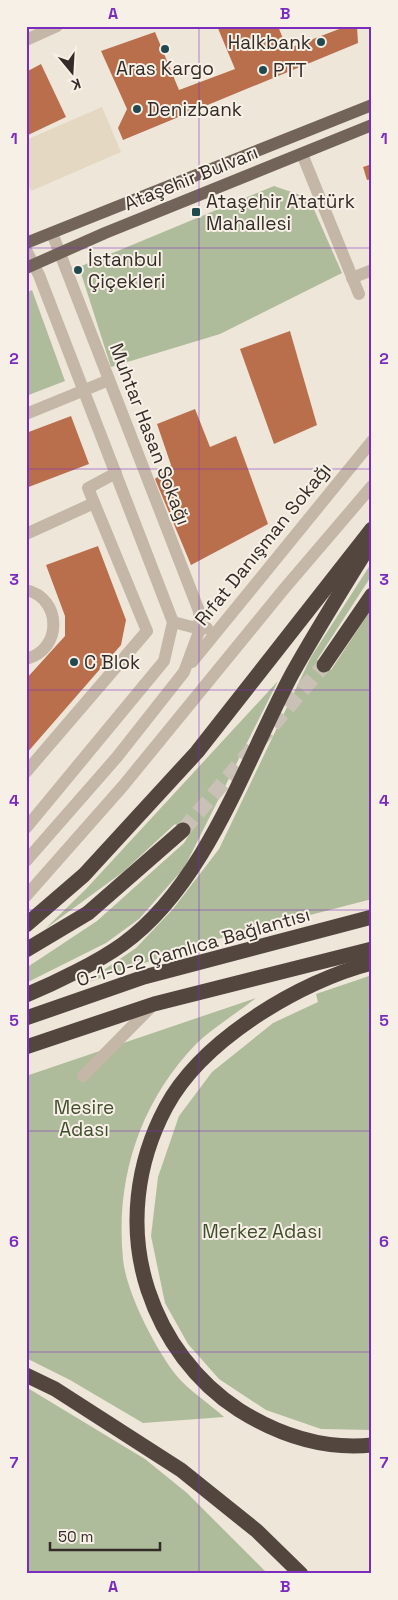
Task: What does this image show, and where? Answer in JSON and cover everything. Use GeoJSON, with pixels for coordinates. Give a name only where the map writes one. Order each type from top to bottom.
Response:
{"type":"FeatureCollection","features":[{"type":"Feature","properties":{"kind":"highway"},"geometry":{"type":"LineString","coordinates":[[26,925],[84,875],[197,752],[372,529]]}},
{"type":"Feature","properties":{"kind":"highway"},"geometry":{"type":"LineString","coordinates":[[26,995],[49,986],[123,944],[166,904],[205,849],[293,674],[372,541]]}},
{"type":"Feature","properties":{"kind":"highway"},"geometry":{"type":"LineString","coordinates":[[324,665],[372,595]]}},
{"type":"Feature","properties":{"kind":"highway"},"geometry":{"type":"LineString","coordinates":[[26,950],[88,913],[183,830]]}},
{"type":"Feature","properties":{"kind":"highway","name":"O-1-O-2 Çamlıca Bağlantısı"},"geometry":{"type":"LineString","coordinates":[[26,1018],[144,977],[372,917]]}},
{"type":"Feature","properties":{"kind":"highway"},"geometry":{"type":"LineString","coordinates":[[26,1047],[154,1004],[372,950]]}},
{"type":"Feature","properties":{"kind":"highway"},"geometry":{"type":"LineString","coordinates":[[372,963],[357,966],[296,992],[246,1023],[199,1064],[172,1099],[155,1133],[138,1192],[136,1219],[142,1273],[163,1328],[182,1357],[219,1397],[254,1419],[289,1435],[332,1445],[372,1446]]}},
{"type":"Feature","properties":{"kind":"highway"},"geometry":{"type":"LineString","coordinates":[[26,1375],[55,1389],[182,1470],[258,1531],[301,1574]]}},
{"type":"Feature","properties":{"kind":"main road","name":"Ataşehir Bulvarı"},"geometry":{"type":"LineString","coordinates":[[26,244],[372,105]]}},
{"type":"Feature","properties":{"kind":"main road","name":"Ataşehir Bulvarı"},"geometry":{"type":"LineString","coordinates":[[30,267],[372,125]]}},
{"type":"Feature","properties":{"kind":"street"},"geometry":{"type":"LineString","coordinates":[[26,40],[57,26]]}},
{"type":"Feature","properties":{"kind":"street"},"geometry":{"type":"LineString","coordinates":[[302,154],[359,294]]}},
{"type":"Feature","properties":{"kind":"street","name":"Muhtar Hasan Sokağı"},"geometry":{"type":"LineString","coordinates":[[52,233],[198,611],[200,630]]}},
{"type":"Feature","properties":{"kind":"street"},"geometry":{"type":"LineString","coordinates":[[26,250],[30,267],[39,275],[174,622],[200,630],[224,623]]}},
{"type":"Feature","properties":{"kind":"street"},"geometry":{"type":"LineString","coordinates":[[352,278],[372,270]]}},
{"type":"Feature","properties":{"kind":"street"},"geometry":{"type":"LineString","coordinates":[[26,414],[109,380]]}},
{"type":"Feature","properties":{"kind":"street","name":"Rıfat Danışman Sokağı"},"geometry":{"type":"LineString","coordinates":[[26,861],[117,757],[372,441]]}},
{"type":"Feature","properties":{"kind":"street"},"geometry":{"type":"LineString","coordinates":[[26,772],[147,630],[88,488],[116,473]]}},
{"type":"Feature","properties":{"kind":"street"},"geometry":{"type":"LineString","coordinates":[[26,896],[124,786],[284,589],[372,486]]}},
{"type":"Feature","properties":{"kind":"street"},"geometry":{"type":"LineString","coordinates":[[26,534],[94,504]]}},
{"type":"Feature","properties":{"kind":"street"},"geometry":{"type":"LineString","coordinates":[[26,590],[34,592],[47,605],[53,617],[55,628],[48,644],[36,655],[26,659]]}},
{"type":"Feature","properties":{"kind":"street","name":"Rıfat Danışman Sokağı"},"geometry":{"type":"LineString","coordinates":[[26,828],[164,661],[174,622]]}},
{"type":"Feature","properties":{"kind":"street","name":"Rıfat Danışman Sokağı"},"geometry":{"type":"LineString","coordinates":[[184,672],[200,630]]}},
{"type":"Feature","properties":{"kind":"street"},"geometry":{"type":"LineString","coordinates":[[83,1076],[154,1004]]}},
{"type":"Feature","properties":{"kind":"green space"},"geometry":{"type":"Polygon","coordinates":[[[274,186],[309,198],[342,273],[220,334],[111,367],[79,267],[274,186]]]}},
{"type":"Feature","properties":{"kind":"green space"},"geometry":{"type":"Polygon","coordinates":[[[32,290],[65,381],[26,396],[26,293],[32,290]]]}},
{"type":"Feature","properties":{"kind":"green space"},"geometry":{"type":"Polygon","coordinates":[[[372,562],[372,575],[317,660],[331,670],[372,608],[372,899],[206,942],[83,984],[136,948],[173,909],[219,849],[311,657],[372,562]]]}},
{"type":"Feature","properties":{"kind":"green space"},"geometry":{"type":"Polygon","coordinates":[[[278,681],[184,868],[139,919],[106,943],[26,983],[26,968],[97,921],[184,843],[189,835],[175,824],[123,872],[45,929],[86,889],[278,681]]]}},
{"type":"Feature","properties":{"kind":"green space","name":"Merkez Adası"},"geometry":{"type":"Polygon","coordinates":[[[372,975],[372,1430],[321,1429],[266,1410],[219,1379],[188,1344],[165,1303],[151,1236],[158,1177],[179,1116],[212,1072],[273,1023],[318,1002],[316,994],[372,975]]]}},
{"type":"Feature","properties":{"kind":"green space","name":"Mesire Adası"},"geometry":{"type":"Polygon","coordinates":[[[256,998],[196,1044],[176,1067],[146,1116],[128,1171],[123,1200],[123,1259],[125,1272],[136,1303],[159,1350],[176,1375],[186,1386],[224,1417],[143,1423],[70,1380],[26,1358],[26,1076],[256,998]]]}},
{"type":"Feature","properties":{"kind":"green space"},"geometry":{"type":"Polygon","coordinates":[[[26,1387],[145,1459],[187,1493],[268,1574],[26,1574],[26,1387]]]}},
{"type":"Feature","properties":{"kind":"shaded area"},"geometry":{"type":"Polygon","coordinates":[[[102,107],[121,152],[31,191],[26,179],[26,140],[102,107]]]}},
{"type":"Feature","properties":{"kind":"building"},"geometry":{"type":"Polygon","coordinates":[[[217,26],[278,26],[287,49],[347,26],[357,26],[358,43],[123,140],[118,128],[127,109],[101,51],[155,32],[179,90],[235,69],[217,26]]]}},
{"type":"Feature","properties":{"kind":"building"},"geometry":{"type":"Polygon","coordinates":[[[41,64],[66,117],[26,136],[26,72],[41,64]]]}},
{"type":"Feature","properties":{"kind":"building"},"geometry":{"type":"Polygon","coordinates":[[[372,164],[372,179],[367,180],[363,167],[372,164]]]}},
{"type":"Feature","properties":{"kind":"building"},"geometry":{"type":"Polygon","coordinates":[[[290,331],[317,425],[274,444],[240,349],[290,331]]]}},
{"type":"Feature","properties":{"kind":"building"},"geometry":{"type":"Polygon","coordinates":[[[195,409],[210,447],[236,436],[268,524],[191,565],[155,479],[171,465],[157,424],[195,409]]]}},
{"type":"Feature","properties":{"kind":"building"},"geometry":{"type":"Polygon","coordinates":[[[71,416],[89,464],[26,488],[26,433],[71,416]]]}},
{"type":"Feature","properties":{"kind":"building","name":"C Blok"},"geometry":{"type":"Polygon","coordinates":[[[98,546],[126,620],[121,645],[26,754],[26,679],[65,636],[65,616],[46,565],[98,546]]]}},
{"type":"Feature","properties":{"kind":"tunnel"},"geometry":{"type":"LineString","coordinates":[[183,830],[324,665]]}},
{"type":"Feature","properties":{"kind":"place","name":"Halkbank"},"geometry":{"type":"Point","coordinates":[321,42]}},
{"type":"Feature","properties":{"kind":"place","name":"Aras Kargo"},"geometry":{"type":"Point","coordinates":[165,49]}},
{"type":"Feature","properties":{"kind":"place","name":"PTT"},"geometry":{"type":"Point","coordinates":[263,70]}},
{"type":"Feature","properties":{"kind":"place","name":"Denizbank"},"geometry":{"type":"Point","coordinates":[137,109]}},
{"type":"Feature","properties":{"kind":"place","name":"Ataşehir Atatürk Mahallesi"},"geometry":{"type":"Point","coordinates":[196,212]}},
{"type":"Feature","properties":{"kind":"place","name":"İstanbul Çiçekleri"},"geometry":{"type":"Point","coordinates":[78,270]}},
{"type":"Feature","properties":{"kind":"place","name":"C Blok"},"geometry":{"type":"Point","coordinates":[74,662]}}]}
